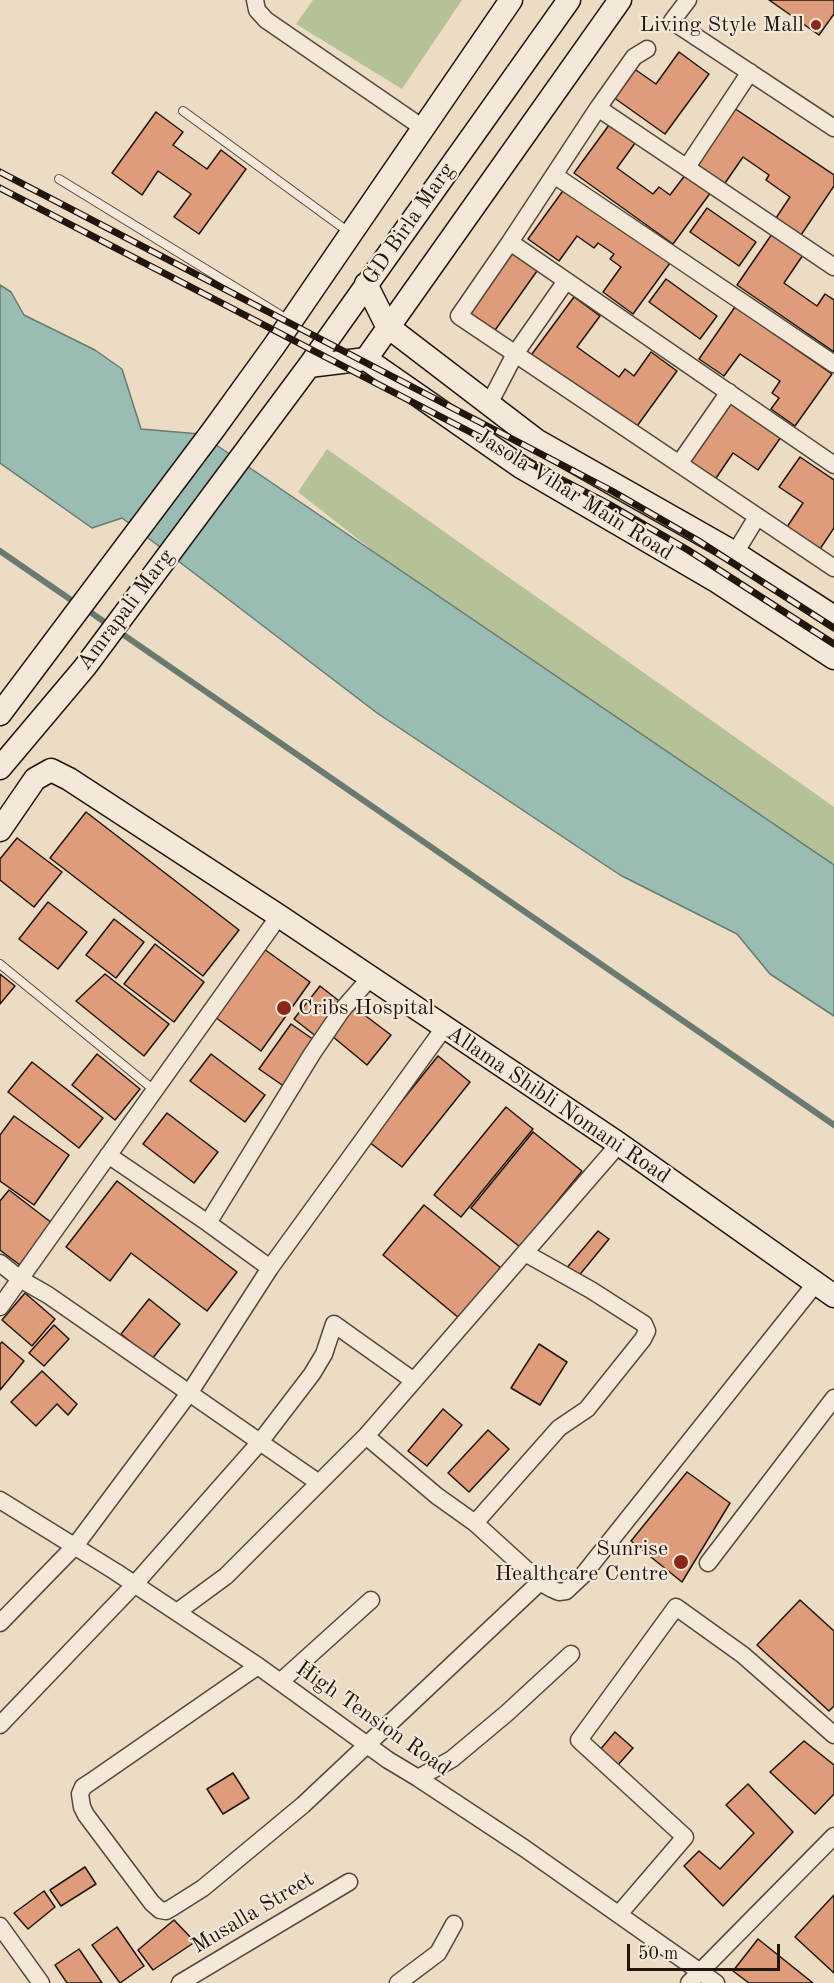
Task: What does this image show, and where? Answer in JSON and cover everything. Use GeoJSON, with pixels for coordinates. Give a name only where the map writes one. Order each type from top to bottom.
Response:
{"type":"FeatureCollection","features":[{"type":"Feature","properties":{"kind":"street"},"geometry":{"type":"LineString","coordinates":[[255,0],[257,10],[266,20],[423,128]]}},
{"type":"Feature","properties":{"kind":"street","name":"GD Birla Marg"},"geometry":{"type":"LineString","coordinates":[[214,429],[511,0]]}},
{"type":"Feature","properties":{"kind":"street","name":"GD Birla Marg"},"geometry":{"type":"LineString","coordinates":[[247,447],[309,366],[569,0]]}},
{"type":"Feature","properties":{"kind":"street"},"geometry":{"type":"LineString","coordinates":[[309,366],[366,359],[387,326],[620,0]]}},
{"type":"Feature","properties":{"kind":"street"},"geometry":{"type":"LineString","coordinates":[[688,0],[672,21],[834,128]]}},
{"type":"Feature","properties":{"kind":"street"},"geometry":{"type":"LineString","coordinates":[[647,49],[634,57],[598,108],[510,242],[460,311],[459,316],[834,568]]}},
{"type":"Feature","properties":{"kind":"street"},"geometry":{"type":"LineString","coordinates":[[687,167],[750,72]]}},
{"type":"Feature","properties":{"kind":"street"},"geometry":{"type":"LineString","coordinates":[[598,108],[834,267]]}},
{"type":"Feature","properties":{"kind":"street"},"geometry":{"type":"LineString","coordinates":[[554,175],[834,364]]}},
{"type":"Feature","properties":{"kind":"street"},"geometry":{"type":"LineString","coordinates":[[510,242],[834,465]]}},
{"type":"Feature","properties":{"kind":"street"},"geometry":{"type":"LineString","coordinates":[[489,404],[514,354],[566,281]]}},
{"type":"Feature","properties":{"kind":"street","name":"Jasola Vihar Main Road"},"geometry":{"type":"LineString","coordinates":[[366,284],[387,326],[536,440],[735,553],[834,617]]}},
{"type":"Feature","properties":{"kind":"street","name":"Jasola Vihar Main Road"},"geometry":{"type":"LineString","coordinates":[[366,359],[522,467],[718,582],[834,658]]}},
{"type":"Feature","properties":{"kind":"street"},"geometry":{"type":"LineString","coordinates":[[679,464],[729,392]]}},
{"type":"Feature","properties":{"kind":"street","name":"Amrapali Marg"},"geometry":{"type":"LineString","coordinates":[[0,713],[214,429]]}},
{"type":"Feature","properties":{"kind":"street","name":"Amrapali Marg"},"geometry":{"type":"LineString","coordinates":[[3,764],[85,667],[247,447]]}},
{"type":"Feature","properties":{"kind":"street"},"geometry":{"type":"LineString","coordinates":[[735,553],[757,516]]}},
{"type":"Feature","properties":{"kind":"street"},"geometry":{"type":"LineString","coordinates":[[0,830],[35,779],[3,764]]}},
{"type":"Feature","properties":{"kind":"street","name":"Allama Shibli Nomani Road"},"geometry":{"type":"LineString","coordinates":[[35,779],[51,770],[69,779],[279,916],[619,1144],[825,1290]]}},
{"type":"Feature","properties":{"kind":"street"},"geometry":{"type":"LineString","coordinates":[[0,1307],[279,916]]}},
{"type":"Feature","properties":{"kind":"street"},"geometry":{"type":"LineString","coordinates":[[208,1223],[312,1054],[337,1017],[370,978]]}},
{"type":"Feature","properties":{"kind":"street"},"geometry":{"type":"LineString","coordinates":[[0,1623],[75,1546],[190,1392],[270,1268],[444,1028]]}},
{"type":"Feature","properties":{"kind":"street"},"geometry":{"type":"LineString","coordinates":[[177,1612],[226,1576],[366,1436],[619,1144]]}},
{"type":"Feature","properties":{"kind":"street"},"geometry":{"type":"LineString","coordinates":[[108,1155],[270,1268]]}},
{"type":"Feature","properties":{"kind":"street"},"geometry":{"type":"LineString","coordinates":[[476,1523],[559,1428],[587,1409],[647,1331],[644,1324],[591,1290],[525,1253]]}},
{"type":"Feature","properties":{"kind":"street"},"geometry":{"type":"LineString","coordinates":[[0,1263],[20,1279],[48,1295],[319,1482]]}},
{"type":"Feature","properties":{"kind":"street"},"geometry":{"type":"LineString","coordinates":[[366,1436],[436,1496],[476,1523],[540,1582],[559,1592],[570,1588],[576,1582],[825,1290]]}},
{"type":"Feature","properties":{"kind":"street"},"geometry":{"type":"LineString","coordinates":[[0,1725],[134,1585],[260,1442],[312,1374],[324,1354],[334,1324],[414,1381]]}},
{"type":"Feature","properties":{"kind":"street"},"geometry":{"type":"LineString","coordinates":[[708,1563],[834,1398]]}},
{"type":"Feature","properties":{"kind":"street","name":"High Tension Road"},"geometry":{"type":"LineString","coordinates":[[1,1502],[75,1546],[258,1666],[366,1745],[619,1914],[694,1977],[716,1983]]}},
{"type":"Feature","properties":{"kind":"street"},"geometry":{"type":"LineString","coordinates":[[258,1666],[92,1780],[83,1787],[80,1794],[81,1807],[86,1815],[152,1903],[160,1910],[166,1911],[203,1888],[303,1805],[540,1582]]}},
{"type":"Feature","properties":{"kind":"street"},"geometry":{"type":"LineString","coordinates":[[280,1682],[372,1600]]}},
{"type":"Feature","properties":{"kind":"street"},"geometry":{"type":"LineString","coordinates":[[619,1914],[685,1837],[579,1740],[676,1607],[744,1655],[834,1735]]}},
{"type":"Feature","properties":{"kind":"street"},"geometry":{"type":"LineString","coordinates":[[418,1778],[443,1765],[461,1751],[507,1713],[571,1654]]}},
{"type":"Feature","properties":{"kind":"street"},"geometry":{"type":"LineString","coordinates":[[694,1977],[834,1836]]}},
{"type":"Feature","properties":{"kind":"street","name":"Musalla Street"},"geometry":{"type":"LineString","coordinates":[[180,1983],[348,1882]]}},
{"type":"Feature","properties":{"kind":"street"},"geometry":{"type":"LineString","coordinates":[[398,1983],[438,1953],[454,1924]]}},
{"type":"Feature","properties":{"kind":"street"},"geometry":{"type":"LineString","coordinates":[[0,1926],[41,1983]]}},
{"type":"Feature","properties":{"kind":"lane"},"geometry":{"type":"LineString","coordinates":[[183,111],[350,233]]}},
{"type":"Feature","properties":{"kind":"lane"},"geometry":{"type":"LineString","coordinates":[[59,179],[290,321]]}},
{"type":"Feature","properties":{"kind":"lane"},"geometry":{"type":"LineString","coordinates":[[0,964],[154,1090]]}},
{"type":"Feature","properties":{"kind":"green space"},"geometry":{"type":"Polygon","coordinates":[[[313,0],[462,0],[402,89],[296,24],[313,0]]]}},
{"type":"Feature","properties":{"kind":"green space"},"geometry":{"type":"Polygon","coordinates":[[[327,449],[834,807],[834,903],[775,866],[298,492],[327,449]]]}},
{"type":"Feature","properties":{"kind":"water"},"geometry":{"type":"Polygon","coordinates":[[[0,285],[11,292],[24,315],[95,350],[122,369],[141,429],[200,434],[834,865],[834,1016],[770,974],[737,934],[620,875],[377,713],[122,518],[92,528],[0,463],[0,285]]]}},
{"type":"Feature","properties":{"kind":"building","name":"Living Style Mall"},"geometry":{"type":"Polygon","coordinates":[[[769,0],[834,0],[834,14],[819,35],[769,0]]]}},
{"type":"Feature","properties":{"kind":"building"},"geometry":{"type":"Polygon","coordinates":[[[679,52],[709,74],[665,134],[613,97],[633,68],[656,84],[679,52]]]}},
{"type":"Feature","properties":{"kind":"building"},"geometry":{"type":"Polygon","coordinates":[[[734,108],[834,175],[834,186],[799,238],[774,221],[790,197],[766,180],[769,175],[743,157],[723,186],[694,167],[734,108]]]}},
{"type":"Feature","properties":{"kind":"building"},"geometry":{"type":"Polygon","coordinates":[[[156,112],[183,132],[173,145],[207,169],[221,150],[246,169],[199,234],[174,217],[191,194],[158,171],[142,195],[112,173],[156,112]]]}},
{"type":"Feature","properties":{"kind":"building"},"geometry":{"type":"Polygon","coordinates":[[[612,121],[638,139],[617,168],[653,194],[659,187],[670,195],[686,174],[711,192],[673,244],[574,173],[612,121]]]}},
{"type":"Feature","properties":{"kind":"building"},"geometry":{"type":"Polygon","coordinates":[[[565,188],[670,263],[633,314],[603,292],[621,267],[610,259],[614,254],[598,243],[594,248],[577,236],[559,261],[528,239],[565,188]]]}},
{"type":"Feature","properties":{"kind":"building"},"geometry":{"type":"Polygon","coordinates":[[[707,208],[756,242],[739,266],[690,232],[707,208]]]}},
{"type":"Feature","properties":{"kind":"building"},"geometry":{"type":"Polygon","coordinates":[[[772,234],[803,255],[784,283],[817,306],[825,294],[834,300],[834,352],[737,285],[772,234]]]}},
{"type":"Feature","properties":{"kind":"building"},"geometry":{"type":"Polygon","coordinates":[[[510,251],[537,271],[493,333],[466,314],[510,251]]]}},
{"type":"Feature","properties":{"kind":"building"},"geometry":{"type":"Polygon","coordinates":[[[666,279],[717,316],[700,339],[649,302],[666,279]]]}},
{"type":"Feature","properties":{"kind":"building"},"geometry":{"type":"Polygon","coordinates":[[[574,297],[600,316],[577,347],[619,377],[625,369],[634,376],[651,352],[677,371],[632,433],[529,358],[574,297]]]}},
{"type":"Feature","properties":{"kind":"building"},"geometry":{"type":"Polygon","coordinates":[[[735,307],[832,374],[795,426],[771,409],[779,398],[772,393],[780,381],[740,354],[724,376],[699,359],[735,307]]]}},
{"type":"Feature","properties":{"kind":"building"},"geometry":{"type":"Polygon","coordinates":[[[730,403],[781,437],[758,470],[733,453],[712,484],[687,467],[730,403]]]}},
{"type":"Feature","properties":{"kind":"building"},"geometry":{"type":"Polygon","coordinates":[[[800,457],[834,480],[834,528],[816,555],[783,533],[803,503],[779,487],[800,457]]]}},
{"type":"Feature","properties":{"kind":"building"},"geometry":{"type":"Polygon","coordinates":[[[86,812],[239,930],[203,976],[50,858],[86,812]]]}},
{"type":"Feature","properties":{"kind":"building"},"geometry":{"type":"Polygon","coordinates":[[[17,838],[62,872],[34,907],[0,880],[0,859],[17,838]]]}},
{"type":"Feature","properties":{"kind":"building"},"geometry":{"type":"Polygon","coordinates":[[[48,902],[87,932],[58,969],[19,939],[48,902]]]}},
{"type":"Feature","properties":{"kind":"building"},"geometry":{"type":"Polygon","coordinates":[[[114,919],[144,942],[116,978],[86,955],[114,919]]]}},
{"type":"Feature","properties":{"kind":"building"},"geometry":{"type":"Polygon","coordinates":[[[155,944],[204,982],[174,1022],[124,984],[155,944]]]}},
{"type":"Feature","properties":{"kind":"building"},"geometry":{"type":"Polygon","coordinates":[[[264,949],[310,982],[261,1051],[215,1017],[264,949]]]}},
{"type":"Feature","properties":{"kind":"building"},"geometry":{"type":"Polygon","coordinates":[[[0,974],[15,986],[0,1004],[0,974]]]}},
{"type":"Feature","properties":{"kind":"building"},"geometry":{"type":"Polygon","coordinates":[[[105,974],[169,1024],[144,1056],[76,1001],[105,974]]]}},
{"type":"Feature","properties":{"kind":"building"},"geometry":{"type":"Polygon","coordinates":[[[320,986],[343,1004],[317,1037],[294,1019],[320,986]]]}},
{"type":"Feature","properties":{"kind":"building"},"geometry":{"type":"Polygon","coordinates":[[[354,1007],[391,1035],[367,1065],[332,1036],[354,1007]]]}},
{"type":"Feature","properties":{"kind":"building"},"geometry":{"type":"Polygon","coordinates":[[[291,1024],[317,1042],[285,1087],[259,1069],[291,1024]]]}},
{"type":"Feature","properties":{"kind":"building"},"geometry":{"type":"Polygon","coordinates":[[[97,1054],[140,1089],[115,1120],[72,1085],[97,1054]]]}},
{"type":"Feature","properties":{"kind":"building"},"geometry":{"type":"Polygon","coordinates":[[[211,1054],[265,1095],[245,1122],[190,1081],[211,1054]]]}},
{"type":"Feature","properties":{"kind":"building"},"geometry":{"type":"Polygon","coordinates":[[[438,1056],[470,1082],[402,1167],[369,1142],[438,1056]]]}},
{"type":"Feature","properties":{"kind":"building"},"geometry":{"type":"Polygon","coordinates":[[[32,1062],[103,1118],[79,1148],[8,1092],[32,1062]]]}},
{"type":"Feature","properties":{"kind":"building"},"geometry":{"type":"Polygon","coordinates":[[[506,1107],[533,1129],[461,1217],[434,1195],[506,1107]]]}},
{"type":"Feature","properties":{"kind":"building"},"geometry":{"type":"Polygon","coordinates":[[[167,1113],[218,1152],[194,1183],[143,1144],[167,1113]]]}},
{"type":"Feature","properties":{"kind":"building"},"geometry":{"type":"Polygon","coordinates":[[[14,1116],[69,1155],[34,1205],[0,1181],[0,1135],[14,1116]]]}},
{"type":"Feature","properties":{"kind":"building"},"geometry":{"type":"Polygon","coordinates":[[[533,1132],[582,1171],[520,1247],[471,1208],[533,1132]]]}},
{"type":"Feature","properties":{"kind":"building"},"geometry":{"type":"Polygon","coordinates":[[[117,1181],[237,1272],[207,1311],[131,1253],[110,1281],[66,1247],[117,1181]]]}},
{"type":"Feature","properties":{"kind":"building"},"geometry":{"type":"Polygon","coordinates":[[[9,1190],[52,1223],[20,1265],[0,1250],[0,1201],[9,1190]]]}},
{"type":"Feature","properties":{"kind":"building"},"geometry":{"type":"Polygon","coordinates":[[[424,1205],[501,1268],[459,1318],[383,1255],[424,1205]]]}},
{"type":"Feature","properties":{"kind":"building"},"geometry":{"type":"Polygon","coordinates":[[[598,1231],[609,1239],[577,1278],[565,1270],[598,1231]]]}},
{"type":"Feature","properties":{"kind":"building"},"geometry":{"type":"Polygon","coordinates":[[[25,1293],[55,1319],[32,1346],[2,1320],[25,1293]]]}},
{"type":"Feature","properties":{"kind":"building"},"geometry":{"type":"Polygon","coordinates":[[[149,1299],[180,1324],[152,1359],[121,1334],[149,1299]]]}},
{"type":"Feature","properties":{"kind":"building"},"geometry":{"type":"Polygon","coordinates":[[[54,1325],[69,1339],[44,1366],[29,1353],[54,1325]]]}},
{"type":"Feature","properties":{"kind":"building"},"geometry":{"type":"Polygon","coordinates":[[[2,1342],[24,1361],[0,1390],[0,1344],[2,1342]]]}},
{"type":"Feature","properties":{"kind":"building"},"geometry":{"type":"Polygon","coordinates":[[[539,1344],[567,1362],[540,1405],[511,1388],[539,1344]]]}},
{"type":"Feature","properties":{"kind":"building"},"geometry":{"type":"Polygon","coordinates":[[[42,1371],[77,1404],[68,1415],[57,1404],[36,1426],[11,1402],[42,1371]]]}},
{"type":"Feature","properties":{"kind":"building"},"geometry":{"type":"Polygon","coordinates":[[[443,1409],[462,1425],[427,1466],[408,1451],[443,1409]]]}},
{"type":"Feature","properties":{"kind":"building"},"geometry":{"type":"Polygon","coordinates":[[[488,1430],[509,1449],[469,1492],[448,1473],[488,1430]]]}},
{"type":"Feature","properties":{"kind":"building"},"geometry":{"type":"Polygon","coordinates":[[[687,1472],[730,1503],[682,1582],[631,1541],[687,1472]]]}},
{"type":"Feature","properties":{"kind":"building"},"geometry":{"type":"Polygon","coordinates":[[[800,1600],[834,1631],[834,1706],[829,1711],[757,1645],[800,1600]]]}},
{"type":"Feature","properties":{"kind":"building"},"geometry":{"type":"Polygon","coordinates":[[[615,1732],[633,1748],[617,1766],[599,1751],[615,1732]]]}},
{"type":"Feature","properties":{"kind":"building"},"geometry":{"type":"Polygon","coordinates":[[[804,1741],[834,1765],[834,1794],[815,1814],[770,1772],[804,1741]]]}},
{"type":"Feature","properties":{"kind":"building"},"geometry":{"type":"Polygon","coordinates":[[[233,1773],[249,1798],[223,1814],[207,1789],[233,1773]]]}},
{"type":"Feature","properties":{"kind":"building"},"geometry":{"type":"Polygon","coordinates":[[[748,1784],[793,1832],[723,1906],[684,1866],[699,1851],[720,1869],[754,1833],[726,1805],[748,1784]]]}},
{"type":"Feature","properties":{"kind":"building"},"geometry":{"type":"Polygon","coordinates":[[[85,1867],[96,1884],[61,1906],[50,1890],[85,1867]]]}},
{"type":"Feature","properties":{"kind":"building"},"geometry":{"type":"Polygon","coordinates":[[[44,1891],[55,1907],[28,1929],[14,1913],[44,1891]]]}},
{"type":"Feature","properties":{"kind":"building"},"geometry":{"type":"Polygon","coordinates":[[[834,1895],[834,1973],[795,1937],[834,1895]]]}},
{"type":"Feature","properties":{"kind":"building"},"geometry":{"type":"Polygon","coordinates":[[[174,1920],[195,1942],[153,1970],[138,1950],[174,1920]]]}},
{"type":"Feature","properties":{"kind":"building"},"geometry":{"type":"Polygon","coordinates":[[[117,1927],[144,1966],[120,1983],[92,1945],[117,1927]]]}},
{"type":"Feature","properties":{"kind":"building"},"geometry":{"type":"Polygon","coordinates":[[[758,1939],[813,1983],[749,1983],[733,1971],[758,1939]]]}},
{"type":"Feature","properties":{"kind":"building"},"geometry":{"type":"Polygon","coordinates":[[[79,1949],[102,1983],[67,1983],[55,1965],[79,1949]]]}},
{"type":"Feature","properties":{"kind":"waterway"},"geometry":{"type":"LineString","coordinates":[[0,551],[77,604]]}},
{"type":"Feature","properties":{"kind":"waterway"},"geometry":{"type":"LineString","coordinates":[[86,609],[110,626]]}},
{"type":"Feature","properties":{"kind":"waterway"},"geometry":{"type":"LineString","coordinates":[[118,631],[834,1125]]}},
{"type":"Feature","properties":{"kind":"railway"},"geometry":{"type":"LineString","coordinates":[[0,172],[612,491],[697,540],[834,628]]}},
{"type":"Feature","properties":{"kind":"railway"},"geometry":{"type":"LineString","coordinates":[[0,188],[607,503],[688,550],[834,644]]}},
{"type":"Feature","properties":{"kind":"place","name":"Living Style Mall"},"geometry":{"type":"Point","coordinates":[816,25]}},
{"type":"Feature","properties":{"kind":"place","name":"Cribs Hospital"},"geometry":{"type":"Point","coordinates":[284,1008]}},
{"type":"Feature","properties":{"kind":"place","name":"Sunrise Healthcare Centre"},"geometry":{"type":"Point","coordinates":[681,1562]}}]}
